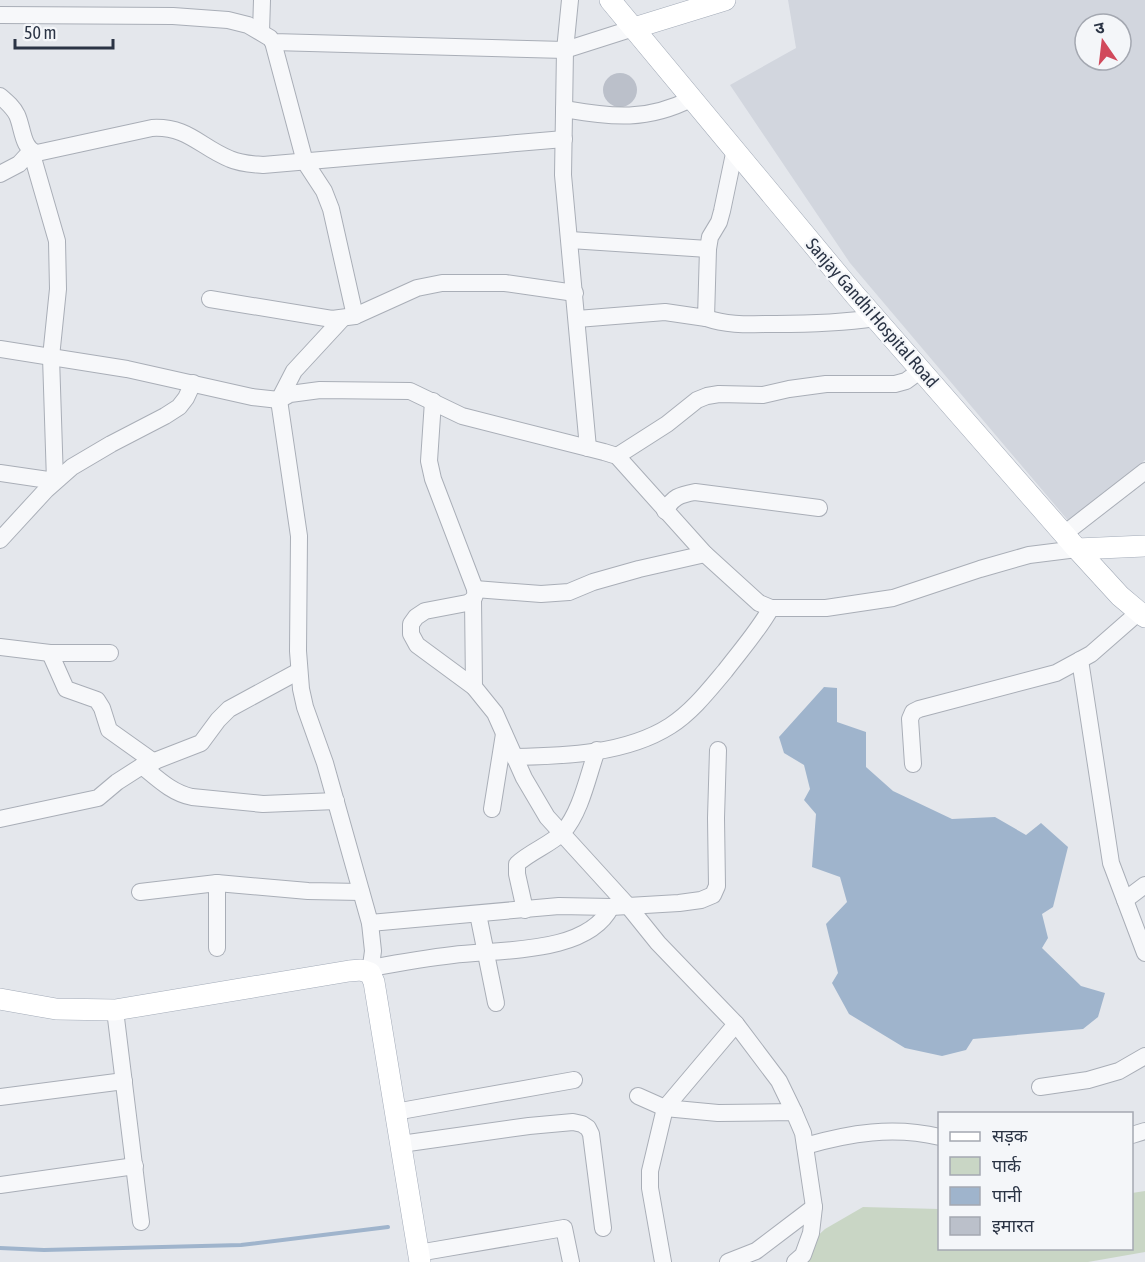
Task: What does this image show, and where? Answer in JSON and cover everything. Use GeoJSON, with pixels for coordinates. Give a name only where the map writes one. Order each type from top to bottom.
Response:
{"type":"FeatureCollection","features":[{"type":"Feature","properties":{"kind":"main road","name":"Sanjay Gandhi Hospital Road"},"geometry":{"type":"LineString","coordinates":[[610,0],[875,318],[1070,541],[1120,596],[1142,615]]}},
{"type":"Feature","properties":{"kind":"main road"},"geometry":{"type":"LineString","coordinates":[[634,28],[725,0]]}},
{"type":"Feature","properties":{"kind":"main road"},"geometry":{"type":"LineString","coordinates":[[1070,541],[1145,546]]}},
{"type":"Feature","properties":{"kind":"main road"},"geometry":{"type":"LineString","coordinates":[[0,999],[56,1009],[116,1010],[349,971],[370,970],[374,982],[419,1257]]}},
{"type":"Feature","properties":{"kind":"street"},"geometry":{"type":"LineString","coordinates":[[194,0],[194,18]]}},
{"type":"Feature","properties":{"kind":"street"},"geometry":{"type":"LineString","coordinates":[[262,0],[267,37],[305,162],[324,190],[331,210],[349,317]]}},
{"type":"Feature","properties":{"kind":"street"},"geometry":{"type":"LineString","coordinates":[[570,0],[565,50],[563,175],[588,447]]}},
{"type":"Feature","properties":{"kind":"street"},"geometry":{"type":"LineString","coordinates":[[0,15],[194,18],[238,22],[267,37],[565,50],[634,28]]}},
{"type":"Feature","properties":{"kind":"street"},"geometry":{"type":"LineString","coordinates":[[0,96],[15,112],[27,147],[31,151],[57,241],[58,289],[51,357],[55,481]]}},
{"type":"Feature","properties":{"kind":"street"},"geometry":{"type":"LineString","coordinates":[[564,109],[612,117],[633,117],[648,115],[693,98]]}},
{"type":"Feature","properties":{"kind":"street"},"geometry":{"type":"LineString","coordinates":[[31,151],[37,153],[152,128],[166,128],[185,133],[230,159],[246,164],[263,165],[564,139]]}},
{"type":"Feature","properties":{"kind":"street"},"geometry":{"type":"LineString","coordinates":[[706,318],[710,237],[719,222],[735,149]]}},
{"type":"Feature","properties":{"kind":"street"},"geometry":{"type":"LineString","coordinates":[[0,174],[19,164],[31,151]]}},
{"type":"Feature","properties":{"kind":"street"},"geometry":{"type":"LineString","coordinates":[[570,240],[708,249]]}},
{"type":"Feature","properties":{"kind":"street"},"geometry":{"type":"LineString","coordinates":[[210,299],[332,319],[349,317],[417,288],[442,283],[505,283],[575,293]]}},
{"type":"Feature","properties":{"kind":"street"},"geometry":{"type":"LineString","coordinates":[[577,319],[665,312],[706,318],[723,324],[841,323],[875,318]]}},
{"type":"Feature","properties":{"kind":"street"},"geometry":{"type":"LineString","coordinates":[[349,317],[294,371],[279,400],[299,536],[299,671],[305,707],[325,763],[370,923],[372,951],[370,970],[455,954],[537,948],[562,942],[600,923],[611,907]]}},
{"type":"Feature","properties":{"kind":"street"},"geometry":{"type":"LineString","coordinates":[[0,350],[127,369],[252,397],[279,400],[302,391],[400,390],[421,395],[471,419],[617,456],[705,554],[759,603],[771,608],[826,608],[892,598],[1070,541],[1145,471]]}},
{"type":"Feature","properties":{"kind":"street"},"geometry":{"type":"LineString","coordinates":[[617,456],[667,424],[697,400],[707,396],[763,395],[826,384],[896,384],[906,381],[921,370]]}},
{"type":"Feature","properties":{"kind":"street"},"geometry":{"type":"LineString","coordinates":[[0,540],[55,481],[72,467],[165,416],[186,398],[193,383]]}},
{"type":"Feature","properties":{"kind":"street"},"geometry":{"type":"LineString","coordinates":[[433,401],[429,461],[433,479],[474,595],[474,687]]}},
{"type":"Feature","properties":{"kind":"street"},"geometry":{"type":"LineString","coordinates":[[0,473],[55,481]]}},
{"type":"Feature","properties":{"kind":"street"},"geometry":{"type":"LineString","coordinates":[[665,511],[672,499],[680,494],[695,492],[819,508]]}},
{"type":"Feature","properties":{"kind":"street"},"geometry":{"type":"LineString","coordinates":[[705,554],[639,569],[593,582],[569,592],[474,595],[425,611],[411,624],[411,634],[417,645],[474,687],[495,714],[533,795],[562,833],[629,907],[658,943],[736,1024],[779,1081],[803,1133],[814,1207],[811,1233],[803,1255],[795,1262]]}},
{"type":"Feature","properties":{"kind":"street"},"geometry":{"type":"LineString","coordinates":[[514,757],[569,756],[643,739],[670,725],[687,713],[710,688],[759,629],[771,608]]}},
{"type":"Feature","properties":{"kind":"street"},"geometry":{"type":"LineString","coordinates":[[913,764],[910,719],[913,712],[1056,673],[1091,654],[1142,615]]}},
{"type":"Feature","properties":{"kind":"street"},"geometry":{"type":"LineString","coordinates":[[0,647],[50,652],[110,653]]}},
{"type":"Feature","properties":{"kind":"street"},"geometry":{"type":"LineString","coordinates":[[50,652],[66,689],[97,700],[109,730],[180,795],[263,804],[336,801]]}},
{"type":"Feature","properties":{"kind":"street"},"geometry":{"type":"LineString","coordinates":[[1080,660],[1111,863],[1145,953]]}},
{"type":"Feature","properties":{"kind":"street"},"geometry":{"type":"LineString","coordinates":[[0,819],[98,798],[117,782],[148,764],[201,743],[229,709],[299,671]]}},
{"type":"Feature","properties":{"kind":"street"},"geometry":{"type":"LineString","coordinates":[[492,809],[504,733]]}},
{"type":"Feature","properties":{"kind":"street"},"geometry":{"type":"LineString","coordinates":[[525,910],[517,864],[562,833],[576,812],[597,750]]}},
{"type":"Feature","properties":{"kind":"street"},"geometry":{"type":"LineString","coordinates":[[370,923],[559,906],[629,907],[701,900],[713,894],[717,886],[718,750]]}},
{"type":"Feature","properties":{"kind":"street"},"geometry":{"type":"LineString","coordinates":[[140,892],[217,883],[308,891],[361,892]]}},
{"type":"Feature","properties":{"kind":"street"},"geometry":{"type":"LineString","coordinates":[[217,883],[217,948]]}},
{"type":"Feature","properties":{"kind":"street"},"geometry":{"type":"LineString","coordinates":[[1125,900],[1145,885]]}},
{"type":"Feature","properties":{"kind":"street"},"geometry":{"type":"LineString","coordinates":[[478,914],[496,1003]]}},
{"type":"Feature","properties":{"kind":"street"},"geometry":{"type":"LineString","coordinates":[[116,1010],[141,1222]]}},
{"type":"Feature","properties":{"kind":"street"},"geometry":{"type":"LineString","coordinates":[[663,1262],[650,1188],[650,1171],[665,1108],[736,1024]]}},
{"type":"Feature","properties":{"kind":"street"},"geometry":{"type":"LineString","coordinates":[[1040,1087],[1088,1080],[1119,1071],[1145,1056]]}},
{"type":"Feature","properties":{"kind":"street"},"geometry":{"type":"LineString","coordinates":[[395,1113],[574,1080]]}},
{"type":"Feature","properties":{"kind":"street"},"geometry":{"type":"LineString","coordinates":[[0,1097],[124,1081]]}},
{"type":"Feature","properties":{"kind":"street"},"geometry":{"type":"LineString","coordinates":[[638,1096],[665,1108],[718,1113],[794,1112]]}},
{"type":"Feature","properties":{"kind":"street"},"geometry":{"type":"LineString","coordinates":[[401,1144],[529,1126],[573,1122],[582,1124],[591,1134],[603,1228]]}},
{"type":"Feature","properties":{"kind":"street"},"geometry":{"type":"LineString","coordinates":[[805,1146],[861,1132],[926,1133],[938,1137]]}},
{"type":"Feature","properties":{"kind":"street"},"geometry":{"type":"LineString","coordinates":[[0,1185],[135,1166]]}},
{"type":"Feature","properties":{"kind":"street"},"geometry":{"type":"LineString","coordinates":[[728,1262],[756,1251],[814,1207]]}},
{"type":"Feature","properties":{"kind":"street"},"geometry":{"type":"LineString","coordinates":[[419,1257],[564,1228],[571,1262]]}},
{"type":"Feature","properties":{"kind":"shaded area"},"geometry":{"type":"Polygon","coordinates":[[[788,0],[1145,0],[1145,460],[1071,524],[850,263],[730,85],[796,48],[788,0]]]}},
{"type":"Feature","properties":{"kind":"green space"},"geometry":{"type":"Polygon","coordinates":[[[1145,1191],[1145,1252],[1088,1262],[798,1262],[811,1242],[825,1229],[863,1207],[938,1209],[938,1250],[1133,1250],[1133,1193],[1145,1191]]]}},
{"type":"Feature","properties":{"kind":"water"},"geometry":{"type":"Polygon","coordinates":[[[824,687],[837,688],[837,722],[866,732],[866,767],[893,791],[952,819],[995,817],[1026,835],[1041,823],[1068,847],[1053,907],[1042,914],[1048,938],[1042,948],[1081,986],[1105,993],[1098,1017],[1083,1029],[973,1039],[966,1050],[942,1056],[905,1048],[849,1014],[832,983],[838,973],[826,924],[847,902],[840,877],[812,867],[816,814],[804,800],[810,789],[804,765],[784,753],[779,737],[824,687]]]}},
{"type":"Feature","properties":{"kind":"building"},"geometry":{"type":"Polygon","coordinates":[[[620,73],[632,78],[637,90],[632,102],[620,107],[608,102],[603,90],[608,78],[620,73]]]}},
{"type":"Feature","properties":{"kind":"waterway"},"geometry":{"type":"LineString","coordinates":[[0,1248],[44,1250],[241,1245],[388,1227]]}}]}
